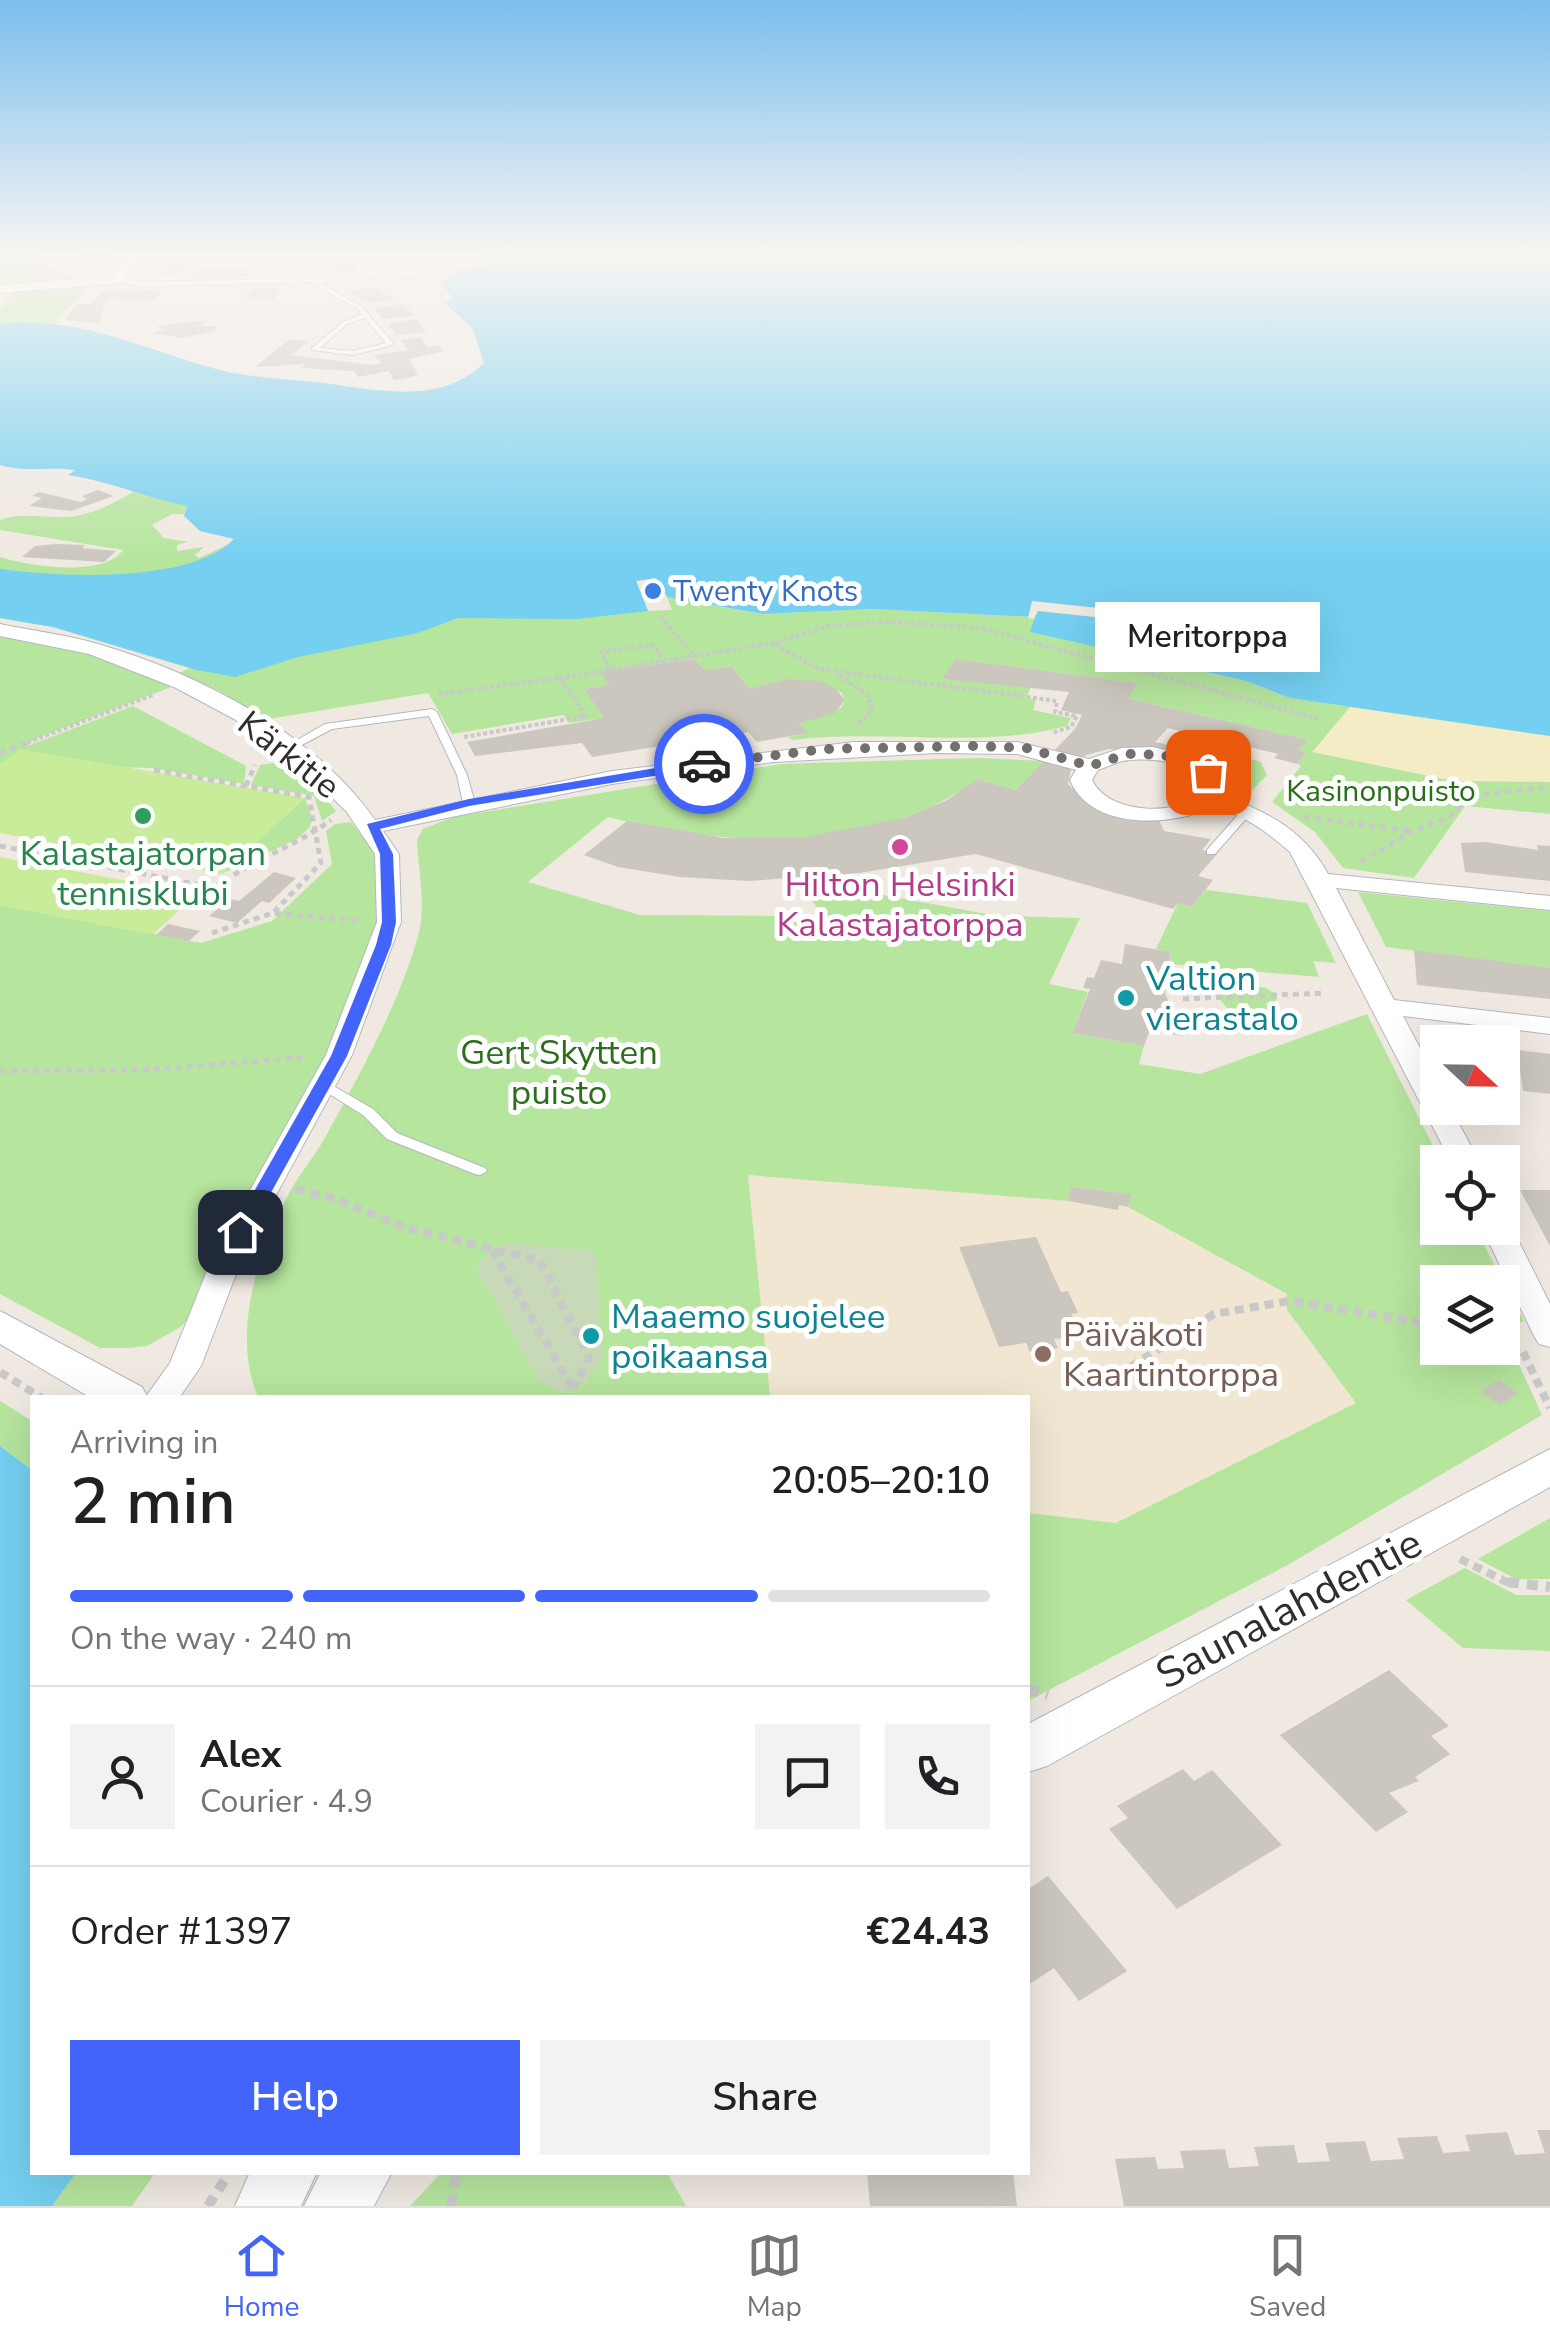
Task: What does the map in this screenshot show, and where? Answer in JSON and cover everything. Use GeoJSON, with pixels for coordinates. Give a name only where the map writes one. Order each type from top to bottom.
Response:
{"type":"FeatureCollection","features":[{"type":"Feature","properties":{"kind":"street","name":"Kärkitie"},"geometry":{"type":"LineString","coordinates":[[0,630],[94,649],[183,684],[290,747],[354,806],[372,827],[386,854],[389,922],[339,1056],[265,1184],[228,1256],[185,1366],[163,1395]]}},
{"type":"Feature","properties":{"kind":"street"},"geometry":{"type":"LineString","coordinates":[[372,827],[469,802],[772,753],[1026,748],[1090,766]]}},
{"type":"Feature","properties":{"kind":"street"},"geometry":{"type":"LineString","coordinates":[[1213,800],[1216,781],[1180,759],[1128,754],[1090,766],[1082,774],[1084,788],[1116,809],[1174,815],[1213,800],[1246,811],[1294,842],[1322,880],[1456,1145]]}},
{"type":"Feature","properties":{"kind":"street"},"geometry":{"type":"LineString","coordinates":[[1322,880],[1550,903]]}},
{"type":"Feature","properties":{"kind":"street"},"geometry":{"type":"LineString","coordinates":[[1383,1006],[1550,1026]]}},
{"type":"Feature","properties":{"kind":"street"},"geometry":{"type":"LineString","coordinates":[[1505,1245],[1550,1336]]}},
{"type":"Feature","properties":{"kind":"street"},"geometry":{"type":"LineString","coordinates":[[0,1324],[121,1395]]}},
{"type":"Feature","properties":{"kind":"street","name":"Saunalahdentie"},"geometry":{"type":"LineString","coordinates":[[1030,1749],[1550,1466]]}},
{"type":"Feature","properties":{"kind":"street"},"geometry":{"type":"LineString","coordinates":[[266,2206],[283,2175]]}},
{"type":"Feature","properties":{"kind":"street"},"geometry":{"type":"LineString","coordinates":[[336,2206],[358,2175]]}},
{"type":"Feature","properties":{"kind":"lane"},"geometry":{"type":"LineString","coordinates":[[290,747],[329,726],[432,712],[462,775],[469,802]]}},
{"type":"Feature","properties":{"kind":"lane"},"geometry":{"type":"LineString","coordinates":[[1211,852],[1246,811]]}},
{"type":"Feature","properties":{"kind":"lane"},"geometry":{"type":"LineString","coordinates":[[323,1084],[368,1112],[392,1136],[480,1171]]}},
{"type":"Feature","properties":{"kind":"path"},"geometry":{"type":"LineString","coordinates":[[660,616],[694,656]]}},
{"type":"Feature","properties":{"kind":"path"},"geometry":{"type":"LineString","coordinates":[[429,695],[774,643],[830,626],[889,622],[980,628],[1320,719]]}},
{"type":"Feature","properties":{"kind":"path"},"geometry":{"type":"LineString","coordinates":[[774,643],[806,665],[1056,700],[1056,712],[1077,716],[1071,727],[1041,736]]}},
{"type":"Feature","properties":{"kind":"path"},"geometry":{"type":"LineString","coordinates":[[611,670],[600,652],[654,646],[664,661]]}},
{"type":"Feature","properties":{"kind":"path"},"geometry":{"type":"LineString","coordinates":[[834,671],[868,696],[872,709],[868,719],[848,732]]}},
{"type":"Feature","properties":{"kind":"path"},"geometry":{"type":"LineString","coordinates":[[454,738],[586,716],[560,678]]}},
{"type":"Feature","properties":{"kind":"path"},"geometry":{"type":"LineString","coordinates":[[0,753],[183,684]]}},
{"type":"Feature","properties":{"kind":"path"},"geometry":{"type":"LineString","coordinates":[[246,786],[255,766]]}},
{"type":"Feature","properties":{"kind":"path"},"geometry":{"type":"LineString","coordinates":[[154,770],[310,798],[321,862],[273,913]]}},
{"type":"Feature","properties":{"kind":"path"},"geometry":{"type":"LineString","coordinates":[[1357,864],[1412,831],[1450,817],[1463,801],[1476,795],[1550,788]]}},
{"type":"Feature","properties":{"kind":"path"},"geometry":{"type":"LineString","coordinates":[[0,846],[215,888],[241,868],[299,843],[354,806]]}},
{"type":"Feature","properties":{"kind":"path"},"geometry":{"type":"LineString","coordinates":[[1286,814],[1412,831]]}},
{"type":"Feature","properties":{"kind":"path"},"geometry":{"type":"LineString","coordinates":[[212,933],[273,913],[389,922]]}},
{"type":"Feature","properties":{"kind":"path"},"geometry":{"type":"LineString","coordinates":[[1184,999],[1325,993]]}},
{"type":"Feature","properties":{"kind":"path"},"geometry":{"type":"LineString","coordinates":[[0,1071],[147,1070],[339,1056]]}},
{"type":"Feature","properties":{"kind":"path"},"geometry":{"type":"LineString","coordinates":[[265,1184],[338,1200],[404,1227],[540,1261],[589,1358],[569,1395]]}},
{"type":"Feature","properties":{"kind":"path"},"geometry":{"type":"LineString","coordinates":[[492,1250],[572,1387]]}},
{"type":"Feature","properties":{"kind":"path"},"geometry":{"type":"LineString","coordinates":[[1118,1375],[1214,1314],[1288,1301],[1420,1322]]}},
{"type":"Feature","properties":{"kind":"path"},"geometry":{"type":"LineString","coordinates":[[1520,1346],[1550,1408]]}},
{"type":"Feature","properties":{"kind":"path"},"geometry":{"type":"LineString","coordinates":[[0,1372],[37,1395]]}},
{"type":"Feature","properties":{"kind":"path"},"geometry":{"type":"LineString","coordinates":[[1460,1558],[1516,1586],[1550,1587]]}},
{"type":"Feature","properties":{"kind":"path"},"geometry":{"type":"LineString","coordinates":[[208,2206],[228,2175]]}},
{"type":"Feature","properties":{"kind":"path"},"geometry":{"type":"LineString","coordinates":[[450,2206],[456,2175]]}},
{"type":"Feature","properties":{"kind":"shaded area","name":"Päiväkoti Kaartintorppa"},"geometry":{"type":"Polygon","coordinates":[[[747,1175],[1067,1201],[1071,1187],[1131,1194],[1129,1207],[1287,1295],[1287,1311],[1357,1404],[1116,1523],[1030,1513],[1030,1395],[770,1395],[747,1175]]]}},
{"type":"Feature","properties":{"kind":"green space"},"geometry":{"type":"Polygon","coordinates":[[[133,492],[187,506],[184,514],[172,514],[152,525],[164,538],[188,542],[177,545],[177,551],[204,547],[195,555],[199,558],[227,545],[234,571],[0,582],[0,557],[28,564],[83,567],[113,559],[123,550],[0,530],[0,520],[87,513],[133,492]]]}},
{"type":"Feature","properties":{"kind":"green space","name":"Kasinonpuisto"},"geometry":{"type":"Polygon","coordinates":[[[546,578],[635,578],[648,611],[672,610],[667,597],[762,614],[871,609],[1036,617],[1031,632],[1246,681],[1290,698],[1550,736],[1550,814],[1465,806],[1414,878],[1343,868],[1315,832],[1272,802],[1301,766],[1297,764],[1306,752],[1299,750],[1307,740],[1129,699],[1135,683],[955,659],[943,679],[1031,687],[1026,698],[1036,700],[1033,710],[1071,718],[1067,726],[999,737],[792,740],[788,737],[807,733],[799,723],[841,708],[845,700],[841,692],[803,680],[750,689],[731,666],[705,670],[694,659],[601,672],[609,685],[585,689],[604,718],[569,723],[564,715],[452,734],[428,693],[262,720],[222,692],[180,673],[189,668],[53,627],[0,618],[0,597],[67,598],[130,611],[133,617],[197,636],[269,649],[394,621],[509,584],[546,578]]]}},
{"type":"Feature","properties":{"kind":"green space"},"geometry":{"type":"Polygon","coordinates":[[[0,635],[84,651],[179,684],[34,739],[27,746],[133,706],[246,766],[244,784],[152,768],[0,764],[0,635]]]}},
{"type":"Feature","properties":{"kind":"green space","name":"Kalastajatorpan tennisklubi"},"geometry":{"type":"Polygon","coordinates":[[[20,749],[305,798],[221,874],[0,833],[0,764],[20,749]]]}},
{"type":"Feature","properties":{"kind":"green space"},"geometry":{"type":"Polygon","coordinates":[[[1198,749],[1227,761],[1232,754],[1261,762],[1267,775],[1252,790],[1246,790],[1236,771],[1198,749]]]}},
{"type":"Feature","properties":{"kind":"green space","name":"Gert Skytten puisto"},"geometry":{"type":"Polygon","coordinates":[[[977,758],[1045,761],[1016,790],[977,779],[937,804],[893,822],[846,833],[798,838],[701,835],[608,817],[528,882],[640,915],[826,916],[806,895],[845,888],[998,916],[1080,918],[1049,984],[1088,992],[1072,1033],[1144,1046],[1139,1064],[1200,1074],[1367,1014],[1432,1145],[1420,1145],[1420,1245],[1484,1245],[1494,1265],[1420,1265],[1420,1365],[1519,1365],[1542,1415],[1286,1566],[1030,1700],[1030,1513],[1116,1523],[1356,1403],[1287,1310],[1287,1294],[1128,1207],[1130,1194],[1071,1187],[1068,1201],[748,1175],[770,1395],[257,1395],[247,1348],[257,1271],[286,1199],[353,1087],[412,957],[421,921],[417,840],[423,829],[453,817],[780,764],[977,758]],[[476,1266],[539,1381],[561,1391],[586,1383],[476,1266]]]}},
{"type":"Feature","properties":{"kind":"green space"},"geometry":{"type":"Polygon","coordinates":[[[294,760],[336,811],[322,821],[314,796],[251,785],[260,765],[294,760]]]}},
{"type":"Feature","properties":{"kind":"green space"},"geometry":{"type":"Polygon","coordinates":[[[305,798],[312,818],[310,827],[297,839],[221,874],[305,798]]]}},
{"type":"Feature","properties":{"kind":"green space"},"geometry":{"type":"Polygon","coordinates":[[[351,822],[373,850],[382,914],[334,1052],[211,1292],[182,1326],[147,1346],[128,1348],[100,1348],[0,1294],[0,905],[201,943],[272,921],[332,864],[326,831],[335,824],[351,822]]]}},
{"type":"Feature","properties":{"kind":"green space","name":"Kalastajatorpan tennisklubi"},"geometry":{"type":"Polygon","coordinates":[[[0,857],[197,894],[152,935],[0,905],[0,857]]]}},
{"type":"Feature","properties":{"kind":"green space"},"geometry":{"type":"Polygon","coordinates":[[[1206,890],[1307,903],[1336,963],[1313,961],[1319,977],[1170,964],[1171,952],[1156,949],[1178,903],[1192,907],[1206,890]]]}},
{"type":"Feature","properties":{"kind":"green space"},"geometry":{"type":"Polygon","coordinates":[[[1358,892],[1550,911],[1550,968],[1386,947],[1358,892]]]}},
{"type":"Feature","properties":{"kind":"green space"},"geometry":{"type":"Polygon","coordinates":[[[1228,988],[1266,988],[1277,995],[1275,1014],[1244,1020],[1233,1016],[1219,998],[1228,988]]]}},
{"type":"Feature","properties":{"kind":"green space"},"geometry":{"type":"Polygon","coordinates":[[[510,1243],[596,1251],[602,1357],[586,1383],[561,1391],[539,1382],[476,1266],[492,1250],[510,1243]]]}},
{"type":"Feature","properties":{"kind":"green space"},"geometry":{"type":"Polygon","coordinates":[[[0,1401],[30,1420],[30,1468],[0,1446],[0,1401]]]}},
{"type":"Feature","properties":{"kind":"green space"},"geometry":{"type":"Polygon","coordinates":[[[1550,1518],[1550,1579],[1516,1579],[1478,1559],[1550,1518]]]}},
{"type":"Feature","properties":{"kind":"green space"},"geometry":{"type":"Polygon","coordinates":[[[1465,1568],[1516,1595],[1550,1595],[1550,1651],[1463,1648],[1406,1600],[1465,1568]]]}},
{"type":"Feature","properties":{"kind":"green space"},"geometry":{"type":"Polygon","coordinates":[[[75,2175],[154,2175],[132,2206],[52,2206],[75,2175]]]}},
{"type":"Feature","properties":{"kind":"green space"},"geometry":{"type":"Polygon","coordinates":[[[439,2175],[668,2175],[686,2206],[410,2206],[439,2175]]]}},
{"type":"Feature","properties":{"kind":"sand"},"geometry":{"type":"Polygon","coordinates":[[[1350,707],[1550,736],[1550,782],[1453,781],[1312,752],[1350,707]]]}},
{"type":"Feature","properties":{"kind":"water"},"geometry":{"type":"Polygon","coordinates":[[[0,357],[177,357],[240,374],[403,392],[446,386],[484,363],[482,357],[1550,357],[1550,736],[1290,698],[1246,681],[1030,632],[1035,617],[871,609],[763,614],[667,597],[656,578],[636,581],[648,611],[577,619],[458,618],[418,633],[298,657],[235,677],[197,670],[53,627],[0,618],[0,569],[88,575],[156,570],[214,554],[234,539],[200,531],[184,516],[187,506],[68,475],[75,470],[0,465],[0,357]]]}},
{"type":"Feature","properties":{"kind":"water"},"geometry":{"type":"Polygon","coordinates":[[[0,1446],[30,1468],[30,2175],[75,2175],[52,2206],[0,2206],[0,1446]]]}},
{"type":"Feature","properties":{"kind":"pier"},"geometry":{"type":"Polygon","coordinates":[[[1032,601],[1174,616],[1170,625],[1038,611],[1034,619],[1028,618],[1032,601]]]}},
{"type":"Feature","properties":{"kind":"building"},"geometry":{"type":"Polygon","coordinates":[[[268,357],[381,363],[376,357],[418,357],[409,359],[418,375],[394,380],[389,371],[358,377],[354,371],[301,368],[307,364],[255,367],[268,357]]]}},
{"type":"Feature","properties":{"kind":"building"},"geometry":{"type":"Polygon","coordinates":[[[98,490],[114,496],[71,511],[29,506],[42,498],[32,496],[39,492],[81,502],[87,499],[82,496],[98,490]]]}},
{"type":"Feature","properties":{"kind":"building"},"geometry":{"type":"Polygon","coordinates":[[[56,544],[116,551],[104,562],[22,557],[35,546],[56,544]]]}},
{"type":"Feature","properties":{"kind":"building"},"geometry":{"type":"Polygon","coordinates":[[[694,659],[705,670],[731,666],[750,689],[788,679],[818,681],[834,687],[845,700],[834,714],[799,723],[808,733],[757,742],[748,732],[592,757],[582,743],[475,756],[467,742],[604,718],[584,689],[609,685],[600,672],[694,659]]]}},
{"type":"Feature","properties":{"kind":"building","name":"Hilton Helsinki Kalastajatorppa"},"geometry":{"type":"Polygon","coordinates":[[[955,659],[1136,683],[1129,699],[1308,740],[1299,750],[1306,752],[1297,764],[1274,758],[1278,754],[1168,728],[1155,742],[1182,748],[1178,753],[1109,749],[1086,755],[1072,765],[1068,784],[1091,806],[1139,820],[1159,820],[1164,831],[1211,839],[1202,850],[1217,854],[1198,876],[1213,880],[1192,907],[1178,903],[1173,909],[976,854],[859,873],[749,881],[680,877],[618,867],[584,855],[627,821],[724,838],[805,837],[904,818],[947,800],[977,779],[1016,790],[1075,729],[1082,715],[1061,710],[1069,692],[942,679],[955,659]]]}},
{"type":"Feature","properties":{"kind":"building"},"geometry":{"type":"Polygon","coordinates":[[[1486,842],[1538,850],[1537,845],[1550,846],[1550,881],[1465,872],[1461,843],[1486,842]]]}},
{"type":"Feature","properties":{"kind":"building"},"geometry":{"type":"Polygon","coordinates":[[[274,872],[296,878],[269,903],[262,901],[237,923],[209,916],[230,899],[239,901],[274,872]]]}},
{"type":"Feature","properties":{"kind":"building"},"geometry":{"type":"Polygon","coordinates":[[[168,924],[200,931],[189,941],[156,935],[168,924]]]}},
{"type":"Feature","properties":{"kind":"building","name":"Valtion vierastalo"},"geometry":{"type":"Polygon","coordinates":[[[1125,944],[1171,952],[1165,993],[1183,1036],[1150,1030],[1144,1046],[1072,1033],[1090,989],[1083,988],[1087,977],[1094,978],[1101,960],[1122,964],[1125,944]]]}},
{"type":"Feature","properties":{"kind":"building"},"geometry":{"type":"Polygon","coordinates":[[[1414,950],[1550,968],[1550,999],[1417,985],[1414,950]]]}},
{"type":"Feature","properties":{"kind":"building"},"geometry":{"type":"Polygon","coordinates":[[[1520,1050],[1550,1054],[1550,1094],[1523,1091],[1520,1050]]]}},
{"type":"Feature","properties":{"kind":"building"},"geometry":{"type":"Polygon","coordinates":[[[1071,1187],[1131,1194],[1128,1207],[1119,1205],[1118,1210],[1068,1201],[1071,1187]]]}},
{"type":"Feature","properties":{"kind":"building"},"geometry":{"type":"Polygon","coordinates":[[[1520,1190],[1550,1190],[1550,1246],[1520,1190]]]}},
{"type":"Feature","properties":{"kind":"building"},"geometry":{"type":"Polygon","coordinates":[[[1036,1237],[1061,1292],[1068,1291],[1078,1313],[1071,1314],[1077,1326],[1085,1325],[1090,1335],[1054,1339],[1058,1348],[1030,1352],[1026,1343],[999,1347],[959,1247],[1036,1237]]]}},
{"type":"Feature","properties":{"kind":"building"},"geometry":{"type":"Polygon","coordinates":[[[1499,1380],[1518,1394],[1499,1405],[1481,1391],[1499,1380]]]}},
{"type":"Feature","properties":{"kind":"building"},"geometry":{"type":"Polygon","coordinates":[[[1389,1670],[1449,1726],[1431,1736],[1450,1754],[1415,1777],[1419,1781],[1389,1793],[1408,1812],[1376,1832],[1280,1735],[1389,1670]]]}},
{"type":"Feature","properties":{"kind":"building"},"geometry":{"type":"Polygon","coordinates":[[[1183,1769],[1194,1781],[1212,1770],[1282,1845],[1177,1909],[1109,1829],[1128,1818],[1117,1806],[1183,1769]]]}},
{"type":"Feature","properties":{"kind":"building"},"geometry":{"type":"Polygon","coordinates":[[[1048,1876],[1127,1971],[1079,2001],[1054,1968],[1030,1984],[1030,1888],[1048,1876]]]}},
{"type":"Feature","properties":{"kind":"building"},"geometry":{"type":"Polygon","coordinates":[[[1537,2130],[1550,2130],[1550,2206],[1124,2206],[1115,2159],[1155,2157],[1158,2169],[1184,2168],[1180,2151],[1225,2149],[1229,2168],[1259,2166],[1254,2147],[1294,2145],[1298,2163],[1330,2161],[1325,2143],[1365,2141],[1371,2161],[1404,2159],[1397,2138],[1437,2136],[1443,2153],[1470,2151],[1465,2135],[1507,2132],[1515,2155],[1545,2153],[1537,2130]]]}},
{"type":"Feature","properties":{"kind":"building"},"geometry":{"type":"Polygon","coordinates":[[[867,2175],[1013,2175],[1017,2206],[870,2206],[867,2175]]]}},
{"type":"Feature","properties":{"kind":"way so far"},"geometry":{"type":"LineString","coordinates":[[704,764],[826,749],[976,746],[1026,748],[1090,766],[1110,756],[1164,755],[1208,772]]}},
{"type":"Feature","properties":{"kind":"place","name":"Twenty Knots"},"geometry":{"type":"Point","coordinates":[653,591]}},
{"type":"Feature","properties":{"kind":"place","name":"Meritorppa"},"geometry":{"type":"Point","coordinates":[1208,772]}},
{"type":"Feature","properties":{"kind":"place","name":"Kalastajatorpan tennisklubi"},"geometry":{"type":"Point","coordinates":[143,816]}},
{"type":"Feature","properties":{"kind":"place","name":"Hilton Helsinki Kalastajatorppa"},"geometry":{"type":"Point","coordinates":[900,847]}},
{"type":"Feature","properties":{"kind":"place","name":"Valtion vierastalo"},"geometry":{"type":"Point","coordinates":[1126,998]}},
{"type":"Feature","properties":{"kind":"place","name":"Maaemo suojelee poikaansa"},"geometry":{"type":"Point","coordinates":[591,1336]}},
{"type":"Feature","properties":{"kind":"place","name":"Päiväkoti Kaartintorppa"},"geometry":{"type":"Point","coordinates":[1043,1354]}},
{"type":"Feature","properties":{"kind":"route"},"geometry":{"type":"LineString","coordinates":[[240,1232],[339,1056],[383,945],[389,922],[386,854],[372,827],[469,802],[704,764]]}}]}
